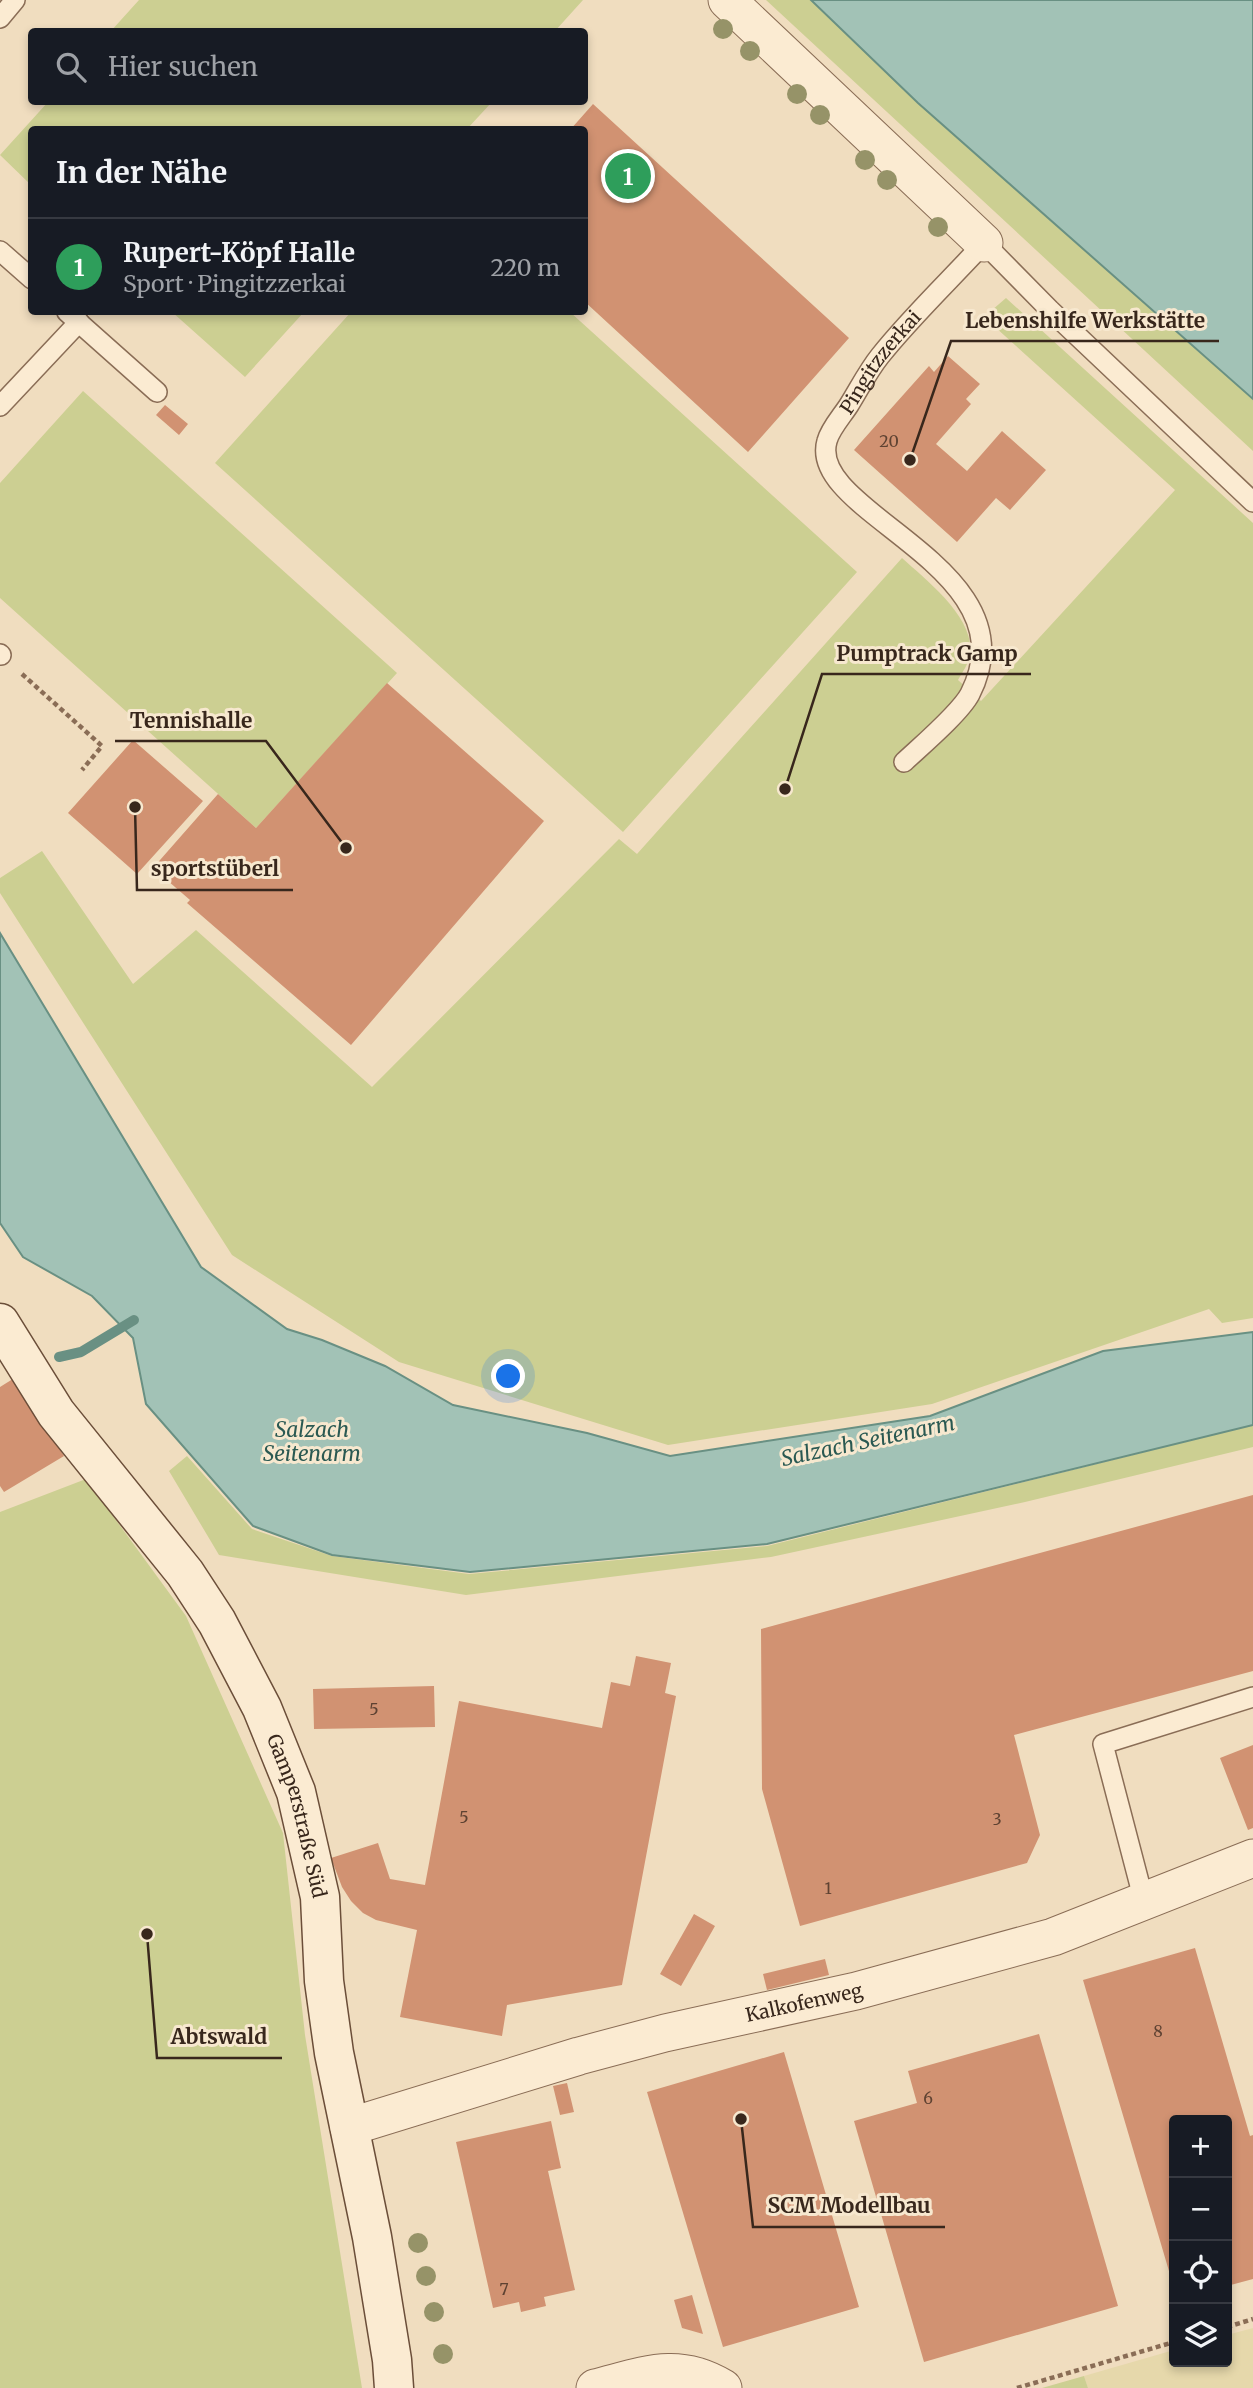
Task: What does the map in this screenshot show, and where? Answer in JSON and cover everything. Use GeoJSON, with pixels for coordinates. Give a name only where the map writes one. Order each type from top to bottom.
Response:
{"type":"FeatureCollection","features":[{"type":"Feature","properties":{"kind":"street"},"geometry":{"type":"LineString","coordinates":[[727,0],[984,243]]}},
{"type":"Feature","properties":{"kind":"street","name":"Gamperstraße Süd"},"geometry":{"type":"LineString","coordinates":[[0,1324],[57,1413],[185,1573],[217,1622],[262,1708],[296,1792],[320,1898],[324,1981],[334,2053],[372,2237],[394,2388]]}},
{"type":"Feature","properties":{"kind":"street","name":"Kalkofenweg"},"geometry":{"type":"LineString","coordinates":[[349,2127],[579,2056],[665,2033],[856,1992],[1053,1937],[1253,1857]]}},
{"type":"Feature","properties":{"kind":"street"},"geometry":{"type":"LineString","coordinates":[[595,2388],[652,2374],[680,2371],[704,2377],[723,2388]]}},
{"type":"Feature","properties":{"kind":"lane"},"geometry":{"type":"LineString","coordinates":[[0,18],[15,0]]}},
{"type":"Feature","properties":{"kind":"lane"},"geometry":{"type":"LineString","coordinates":[[984,243],[1050,310],[1253,502]]}},
{"type":"Feature","properties":{"kind":"lane","name":"Pingitzzerkai"},"geometry":{"type":"LineString","coordinates":[[904,762],[969,696],[982,662],[981,636],[968,602],[934,562],[884,524],[836,478],[825,458],[827,440],[880,356],[984,243]]}},
{"type":"Feature","properties":{"kind":"lane"},"geometry":{"type":"LineString","coordinates":[[0,251],[28,276]]}},
{"type":"Feature","properties":{"kind":"lane"},"geometry":{"type":"LineString","coordinates":[[0,406],[73,317],[157,392]]}},
{"type":"Feature","properties":{"kind":"lane"},"geometry":{"type":"LineString","coordinates":[[1144,1901],[1103,1744],[1253,1697]]}},
{"type":"Feature","properties":{"kind":"path"},"geometry":{"type":"LineString","coordinates":[[1,655],[102,746],[82,770]]}},
{"type":"Feature","properties":{"kind":"path"},"geometry":{"type":"LineString","coordinates":[[1232,2325],[1253,2319]]}},
{"type":"Feature","properties":{"kind":"path"},"geometry":{"type":"LineString","coordinates":[[1017,2388],[1169,2343]]}},
{"type":"Feature","properties":{"kind":"shaded area"},"geometry":{"type":"Polygon","coordinates":[[[1253,2328],[1253,2388],[1088,2388],[1084,2376],[1169,2351],[1169,2367],[1232,2367],[1232,2334],[1253,2328]]]}},
{"type":"Feature","properties":{"kind":"green space"},"geometry":{"type":"Polygon","coordinates":[[[139,0],[583,0],[558,28],[114,28],[139,0]]]}},
{"type":"Feature","properties":{"kind":"green space"},"geometry":{"type":"Polygon","coordinates":[[[766,0],[811,0],[918,103],[1253,399],[1253,451],[766,0]]]}},
{"type":"Feature","properties":{"kind":"green space"},"geometry":{"type":"Polygon","coordinates":[[[45,105],[489,105],[470,126],[28,126],[28,182],[0,155],[45,105]]]}},
{"type":"Feature","properties":{"kind":"green space"},"geometry":{"type":"Polygon","coordinates":[[[1006,298],[1253,523],[1253,1318],[1222,1323],[1209,1309],[932,1404],[668,1445],[399,1362],[232,1255],[0,893],[0,878],[42,851],[133,984],[196,930],[372,1087],[619,839],[637,854],[902,558],[947,601],[965,627],[970,641],[970,655],[958,680],[981,701],[1175,490],[984,317],[1006,298]]]}},
{"type":"Feature","properties":{"kind":"green space"},"geometry":{"type":"Polygon","coordinates":[[[175,315],[301,315],[245,377],[175,315]]]}},
{"type":"Feature","properties":{"kind":"green space"},"geometry":{"type":"Polygon","coordinates":[[[348,315],[573,315],[857,572],[623,832],[215,463],[348,315]]]}},
{"type":"Feature","properties":{"kind":"green space"},"geometry":{"type":"Polygon","coordinates":[[[83,391],[397,673],[256,828],[0,598],[0,483],[83,391]]]}},
{"type":"Feature","properties":{"kind":"green space"},"geometry":{"type":"Polygon","coordinates":[[[1253,1425],[1253,1447],[1025,1502],[771,1557],[466,1595],[219,1555],[169,1471],[187,1456],[252,1529],[332,1556],[469,1574],[767,1546],[1253,1425]]]}},
{"type":"Feature","properties":{"kind":"green space"},"geometry":{"type":"Polygon","coordinates":[[[86,1479],[186,1616],[283,1833],[305,2035],[362,2388],[0,2388],[0,1512],[86,1479]]]}},
{"type":"Feature","properties":{"kind":"green space"},"geometry":{"type":"Polygon","coordinates":[[[1084,2376],[1088,2388],[1042,2388],[1084,2376]]]}},
{"type":"Feature","properties":{"kind":"water"},"geometry":{"type":"Polygon","coordinates":[[[811,0],[1253,0],[1253,399],[918,103],[811,0]]]}},
{"type":"Feature","properties":{"kind":"water","name":"Salzach Seitenarm"},"geometry":{"type":"Polygon","coordinates":[[[0,933],[201,1267],[287,1329],[385,1366],[453,1405],[587,1433],[670,1456],[930,1416],[1103,1351],[1253,1332],[1253,1425],[767,1544],[470,1572],[332,1555],[253,1526],[146,1404],[133,1338],[92,1296],[23,1257],[0,1223],[0,933]]]}},
{"type":"Feature","properties":{"kind":"building"},"geometry":{"type":"Polygon","coordinates":[[[593,104],[849,338],[748,452],[588,305],[588,126],[574,126],[593,104]]]}},
{"type":"Feature","properties":{"kind":"building"},"geometry":{"type":"Polygon","coordinates":[[[948,356],[980,384],[966,399],[971,404],[936,444],[967,471],[1002,431],[1046,470],[1010,510],[996,498],[957,542],[854,450],[929,366],[934,372],[948,356]]]}},
{"type":"Feature","properties":{"kind":"building"},"geometry":{"type":"Polygon","coordinates":[[[165,405],[188,424],[179,435],[156,415],[165,405]]]}},
{"type":"Feature","properties":{"kind":"building"},"geometry":{"type":"Polygon","coordinates":[[[387,683],[544,821],[351,1045],[187,903],[190,900],[153,868],[218,794],[256,828],[387,683]]]}},
{"type":"Feature","properties":{"kind":"building"},"geometry":{"type":"Polygon","coordinates":[[[133,740],[203,801],[137,874],[68,813],[133,740]]]}},
{"type":"Feature","properties":{"kind":"building"},"geometry":{"type":"Polygon","coordinates":[[[16,1377],[64,1456],[4,1492],[0,1486],[0,1387],[16,1377]]]}},
{"type":"Feature","properties":{"kind":"building"},"geometry":{"type":"Polygon","coordinates":[[[1253,1495],[1253,1671],[1014,1735],[1040,1835],[1027,1863],[800,1926],[762,1789],[761,1629],[1253,1495]]]}},
{"type":"Feature","properties":{"kind":"building"},"geometry":{"type":"Polygon","coordinates":[[[636,1656],[671,1663],[665,1693],[676,1696],[622,1985],[507,2005],[502,2036],[400,2017],[417,1930],[376,1920],[363,1913],[342,1887],[331,1858],[378,1843],[390,1879],[425,1885],[459,1701],[602,1728],[611,1682],[630,1686],[636,1656]]]}},
{"type":"Feature","properties":{"kind":"building"},"geometry":{"type":"Polygon","coordinates":[[[434,1686],[435,1727],[314,1729],[313,1689],[434,1686]]]}},
{"type":"Feature","properties":{"kind":"building"},"geometry":{"type":"Polygon","coordinates":[[[1253,1745],[1253,1828],[1248,1830],[1220,1758],[1253,1745]]]}},
{"type":"Feature","properties":{"kind":"building"},"geometry":{"type":"Polygon","coordinates":[[[694,1914],[715,1926],[681,1986],[660,1974],[694,1914]]]}},
{"type":"Feature","properties":{"kind":"building"},"geometry":{"type":"Polygon","coordinates":[[[1195,1948],[1250,2136],[1253,2135],[1253,2279],[1232,2285],[1232,2115],[1169,2115],[1169,2271],[1083,1980],[1195,1948]]]}},
{"type":"Feature","properties":{"kind":"building"},"geometry":{"type":"Polygon","coordinates":[[[825,1959],[829,1975],[767,1990],[763,1974],[825,1959]]]}},
{"type":"Feature","properties":{"kind":"building"},"geometry":{"type":"Polygon","coordinates":[[[1039,2034],[1118,2306],[924,2362],[854,2121],[917,2103],[908,2071],[1039,2034]]]}},
{"type":"Feature","properties":{"kind":"building"},"geometry":{"type":"Polygon","coordinates":[[[784,2052],[859,2307],[723,2347],[647,2092],[784,2052]]]}},
{"type":"Feature","properties":{"kind":"building"},"geometry":{"type":"Polygon","coordinates":[[[567,2083],[574,2112],[560,2115],[553,2086],[567,2083]]]}},
{"type":"Feature","properties":{"kind":"building"},"geometry":{"type":"Polygon","coordinates":[[[551,2121],[561,2168],[548,2171],[575,2290],[544,2297],[546,2306],[521,2312],[519,2302],[493,2308],[456,2142],[551,2121]]]}},
{"type":"Feature","properties":{"kind":"building"},"geometry":{"type":"Polygon","coordinates":[[[692,2295],[703,2334],[682,2328],[674,2300],[692,2295]]]}},
{"type":"Feature","properties":{"kind":"waterway"},"geometry":{"type":"LineString","coordinates":[[59,1357],[81,1352],[134,1320]]}},
{"type":"Feature","properties":{"kind":"place","name":"Rupert-Köpf Halle"},"geometry":{"type":"Point","coordinates":[628,176]}},
{"type":"Feature","properties":{"kind":"place","name":"Lebenshilfe Werkstätte"},"geometry":{"type":"Point","coordinates":[910,460]}},
{"type":"Feature","properties":{"kind":"place","name":"Pumptrack Gamp"},"geometry":{"type":"Point","coordinates":[785,789]}},
{"type":"Feature","properties":{"kind":"place","name":"sportstüberl"},"geometry":{"type":"Point","coordinates":[135,807]}},
{"type":"Feature","properties":{"kind":"place","name":"Tennishalle"},"geometry":{"type":"Point","coordinates":[346,848]}},
{"type":"Feature","properties":{"kind":"place","name":"Abtswald"},"geometry":{"type":"Point","coordinates":[147,1934]}},
{"type":"Feature","properties":{"kind":"place","name":"SCM Modellbau"},"geometry":{"type":"Point","coordinates":[741,2119]}}]}
